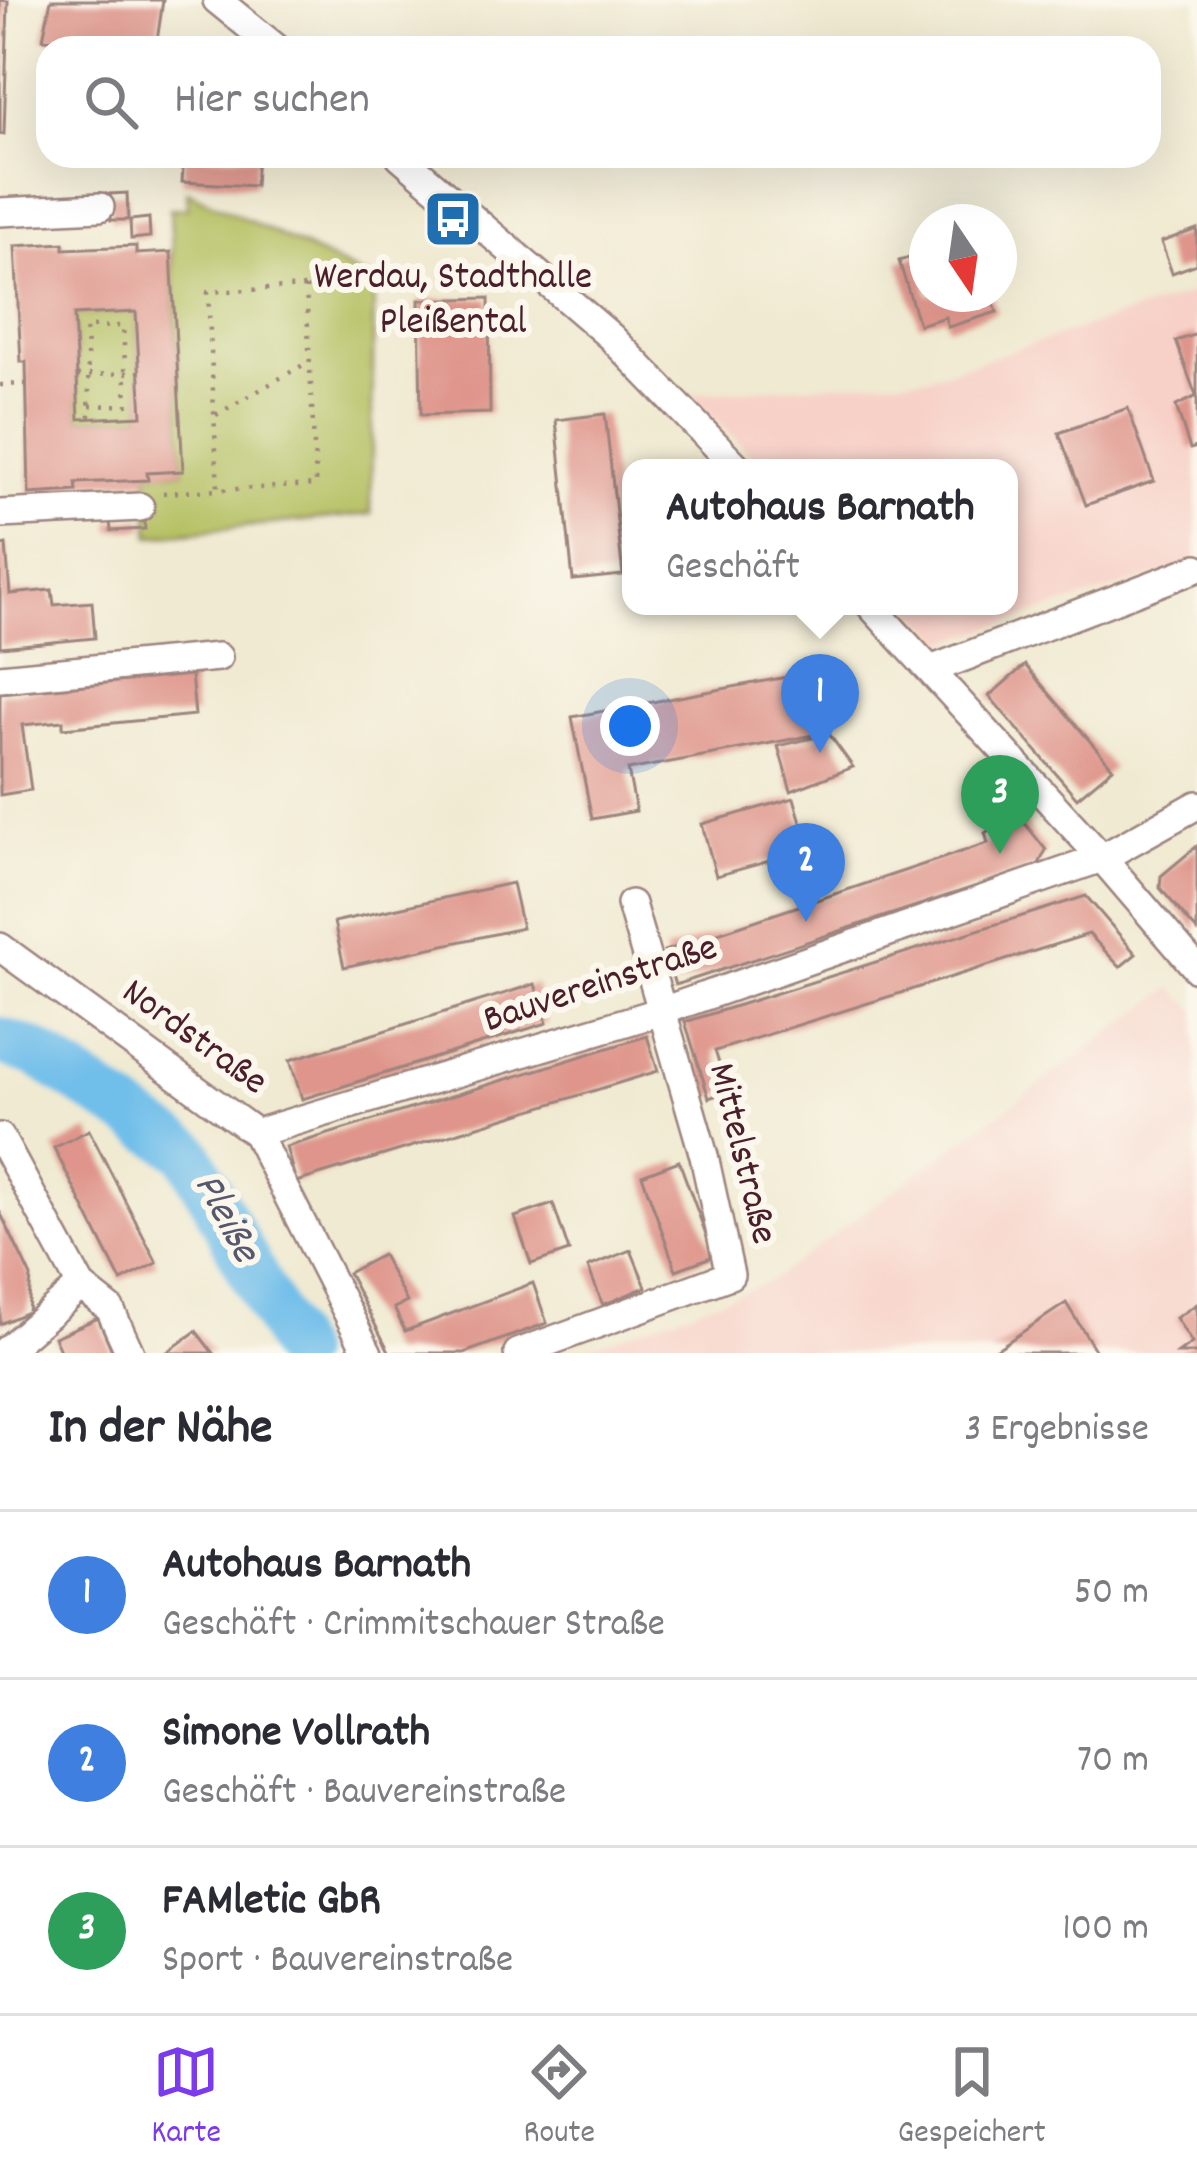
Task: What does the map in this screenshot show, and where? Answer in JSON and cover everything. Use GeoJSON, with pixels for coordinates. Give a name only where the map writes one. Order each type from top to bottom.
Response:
{"type":"FeatureCollection","features":[{"type":"Feature","properties":{"kind":"street"},"geometry":{"type":"LineString","coordinates":[[218,0],[262,36]]}},
{"type":"Feature","properties":{"kind":"street"},"geometry":{"type":"LineString","coordinates":[[414,168],[610,337],[729,459]]}},
{"type":"Feature","properties":{"kind":"street"},"geometry":{"type":"LineString","coordinates":[[0,212],[100,207]]}},
{"type":"Feature","properties":{"kind":"street"},"geometry":{"type":"LineString","coordinates":[[0,514],[140,507]]}},
{"type":"Feature","properties":{"kind":"street"},"geometry":{"type":"LineString","coordinates":[[933,669],[1197,568]]}},
{"type":"Feature","properties":{"kind":"street"},"geometry":{"type":"LineString","coordinates":[[881,615],[1197,969]]}},
{"type":"Feature","properties":{"kind":"street"},"geometry":{"type":"LineString","coordinates":[[0,678],[218,657]]}},
{"type":"Feature","properties":{"kind":"street","name":"Bauvereinstraße"},"geometry":{"type":"LineString","coordinates":[[256,1133],[662,1010],[1102,858],[1197,805]]}},
{"type":"Feature","properties":{"kind":"street","name":"Mittelstraße"},"geometry":{"type":"LineString","coordinates":[[518,1353],[730,1275],[704,1156],[631,904]]}},
{"type":"Feature","properties":{"kind":"street","name":"Nordstraße"},"geometry":{"type":"LineString","coordinates":[[0,947],[256,1133],[368,1353]]}},
{"type":"Feature","properties":{"kind":"street"},"geometry":{"type":"LineString","coordinates":[[0,1137],[82,1286],[110,1309],[130,1353]]}},
{"type":"Feature","properties":{"kind":"street"},"geometry":{"type":"LineString","coordinates":[[3,1353],[82,1286]]}},
{"type":"Feature","properties":{"kind":"path"},"geometry":{"type":"LineString","coordinates":[[140,507],[139,495],[316,485],[306,287],[208,292],[218,490]]}},
{"type":"Feature","properties":{"kind":"path"},"geometry":{"type":"LineString","coordinates":[[89,406],[127,405],[123,326],[86,327],[89,406],[90,418]]}},
{"type":"Feature","properties":{"kind":"path"},"geometry":{"type":"LineString","coordinates":[[214,416],[310,361]]}},
{"type":"Feature","properties":{"kind":"path"},"geometry":{"type":"LineString","coordinates":[[77,376],[139,372]]}},
{"type":"Feature","properties":{"kind":"path"},"geometry":{"type":"LineString","coordinates":[[0,385],[27,384]]}},
{"type":"Feature","properties":{"kind":"shaded area"},"geometry":{"type":"Polygon","coordinates":[[[1197,292],[1197,563],[945,642],[917,615],[1018,615],[1018,459],[756,459],[689,394],[929,377],[1197,292]]]}},
{"type":"Feature","properties":{"kind":"shaded area"},"geometry":{"type":"Polygon","coordinates":[[[1172,988],[1197,1011],[1197,1353],[574,1353],[769,1282],[1172,988]]]}},
{"type":"Feature","properties":{"kind":"green space"},"geometry":{"type":"Polygon","coordinates":[[[187,191],[374,281],[371,514],[150,536],[147,473],[183,471],[170,209],[187,208],[187,191]]]}},
{"type":"Feature","properties":{"kind":"green space"},"geometry":{"type":"Polygon","coordinates":[[[136,312],[142,416],[79,419],[74,315],[136,312]]]}},
{"type":"Feature","properties":{"kind":"building"},"geometry":{"type":"Polygon","coordinates":[[[0,0],[8,1],[4,134],[0,134],[0,0]]]}},
{"type":"Feature","properties":{"kind":"building"},"geometry":{"type":"Polygon","coordinates":[[[51,0],[163,0],[158,36],[44,36],[51,0]]]}},
{"type":"Feature","properties":{"kind":"building"},"geometry":{"type":"Polygon","coordinates":[[[183,168],[256,168],[255,186],[182,182],[183,168]]]}},
{"type":"Feature","properties":{"kind":"building"},"geometry":{"type":"Polygon","coordinates":[[[127,193],[128,220],[111,220],[110,194],[127,193]]]}},
{"type":"Feature","properties":{"kind":"building"},"geometry":{"type":"Polygon","coordinates":[[[149,218],[150,237],[131,239],[130,220],[149,218]]]}},
{"type":"Feature","properties":{"kind":"building"},"geometry":{"type":"Polygon","coordinates":[[[1197,229],[1197,264],[1172,273],[1161,242],[1197,229]]]}},
{"type":"Feature","properties":{"kind":"building"},"geometry":{"type":"Polygon","coordinates":[[[64,243],[64,249],[136,246],[136,254],[171,252],[183,471],[147,473],[148,480],[76,483],[77,491],[29,494],[26,362],[21,362],[15,246],[64,243]],[[136,312],[74,315],[79,419],[142,416],[136,312]]]}},
{"type":"Feature","properties":{"kind":"building"},"geometry":{"type":"Polygon","coordinates":[[[909,258],[909,293],[899,261],[909,258]]]}},
{"type":"Feature","properties":{"kind":"building"},"geometry":{"type":"Polygon","coordinates":[[[489,298],[490,413],[421,415],[419,300],[489,298]]]}},
{"type":"Feature","properties":{"kind":"building"},"geometry":{"type":"Polygon","coordinates":[[[915,312],[997,312],[948,327],[945,317],[919,325],[915,312]]]}},
{"type":"Feature","properties":{"kind":"building"},"geometry":{"type":"Polygon","coordinates":[[[1197,334],[1197,396],[1196,396],[1176,341],[1197,334]]]}},
{"type":"Feature","properties":{"kind":"building"},"geometry":{"type":"Polygon","coordinates":[[[1197,396],[1197,447],[1190,449],[1176,406],[1197,396]]]}},
{"type":"Feature","properties":{"kind":"building"},"geometry":{"type":"Polygon","coordinates":[[[1128,408],[1154,481],[1086,505],[1059,433],[1128,408]]]}},
{"type":"Feature","properties":{"kind":"building"},"geometry":{"type":"Polygon","coordinates":[[[605,414],[622,575],[573,580],[556,420],[605,414]]]}},
{"type":"Feature","properties":{"kind":"building"},"geometry":{"type":"Polygon","coordinates":[[[144,519],[145,529],[111,531],[110,521],[144,519]]]}},
{"type":"Feature","properties":{"kind":"building"},"geometry":{"type":"Polygon","coordinates":[[[6,545],[10,594],[52,590],[54,605],[92,602],[95,638],[0,647],[0,546],[6,545]]]}},
{"type":"Feature","properties":{"kind":"building"},"geometry":{"type":"Polygon","coordinates":[[[1025,665],[1113,768],[1077,798],[989,696],[1025,665]]]}},
{"type":"Feature","properties":{"kind":"building"},"geometry":{"type":"Polygon","coordinates":[[[808,673],[819,734],[628,770],[636,811],[592,819],[572,717],[808,673]]]}},
{"type":"Feature","properties":{"kind":"building"},"geometry":{"type":"Polygon","coordinates":[[[191,675],[195,715],[63,728],[63,721],[22,725],[31,790],[0,795],[0,693],[191,675]]]}},
{"type":"Feature","properties":{"kind":"building"},"geometry":{"type":"Polygon","coordinates":[[[829,734],[853,767],[791,791],[778,746],[829,734]]]}},
{"type":"Feature","properties":{"kind":"building"},"geometry":{"type":"Polygon","coordinates":[[[794,798],[809,850],[716,876],[702,824],[794,798]]]}},
{"type":"Feature","properties":{"kind":"building"},"geometry":{"type":"Polygon","coordinates":[[[1015,811],[1046,850],[1038,866],[675,985],[664,951],[988,843],[985,833],[1015,811]]]}},
{"type":"Feature","properties":{"kind":"building"},"geometry":{"type":"Polygon","coordinates":[[[1197,846],[1197,931],[1160,888],[1161,876],[1197,846]]]}},
{"type":"Feature","properties":{"kind":"building"},"geometry":{"type":"Polygon","coordinates":[[[512,883],[522,928],[344,967],[334,922],[512,883]]]}},
{"type":"Feature","properties":{"kind":"building"},"geometry":{"type":"Polygon","coordinates":[[[1086,896],[1136,954],[1120,967],[1089,934],[715,1051],[728,1091],[709,1098],[685,1022],[1086,896]]]}},
{"type":"Feature","properties":{"kind":"building"},"geometry":{"type":"Polygon","coordinates":[[[535,984],[547,1023],[302,1099],[290,1060],[535,984]]]}},
{"type":"Feature","properties":{"kind":"building"},"geometry":{"type":"Polygon","coordinates":[[[647,1036],[658,1071],[296,1182],[286,1147],[647,1036]]]}},
{"type":"Feature","properties":{"kind":"building"},"geometry":{"type":"Polygon","coordinates":[[[89,1130],[157,1263],[121,1281],[54,1148],[89,1130]]]}},
{"type":"Feature","properties":{"kind":"building"},"geometry":{"type":"Polygon","coordinates":[[[679,1161],[714,1256],[676,1270],[642,1175],[679,1161]]]}},
{"type":"Feature","properties":{"kind":"building"},"geometry":{"type":"Polygon","coordinates":[[[553,1204],[569,1251],[531,1264],[515,1217],[553,1204]]]}},
{"type":"Feature","properties":{"kind":"building"},"geometry":{"type":"Polygon","coordinates":[[[0,1212],[31,1277],[28,1312],[0,1324],[0,1212]]]}},
{"type":"Feature","properties":{"kind":"building"},"geometry":{"type":"Polygon","coordinates":[[[631,1250],[646,1287],[603,1305],[588,1267],[631,1250]]]}},
{"type":"Feature","properties":{"kind":"building"},"geometry":{"type":"Polygon","coordinates":[[[382,1255],[407,1302],[394,1308],[405,1331],[533,1283],[547,1323],[464,1353],[390,1353],[348,1273],[382,1255]]]}},
{"type":"Feature","properties":{"kind":"building"},"geometry":{"type":"Polygon","coordinates":[[[1066,1303],[1097,1353],[991,1353],[1066,1303]]]}},
{"type":"Feature","properties":{"kind":"building"},"geometry":{"type":"Polygon","coordinates":[[[1197,1304],[1197,1353],[1178,1353],[1192,1343],[1176,1318],[1197,1304]]]}},
{"type":"Feature","properties":{"kind":"building"},"geometry":{"type":"Polygon","coordinates":[[[98,1318],[113,1353],[61,1353],[54,1337],[98,1318]]]}},
{"type":"Feature","properties":{"kind":"building"},"geometry":{"type":"Polygon","coordinates":[[[196,1331],[213,1353],[166,1353],[196,1331]]]}},
{"type":"Feature","properties":{"kind":"waterway","name":"Pleiße"},"geometry":{"type":"LineString","coordinates":[[0,1041],[36,1053],[188,1152],[295,1353]]}},
{"type":"Feature","properties":{"kind":"place","name":"Werdau, Stadthalle Pleißental"},"geometry":{"type":"Point","coordinates":[453,219]}},
{"type":"Feature","properties":{"kind":"place","name":"Autohaus Barnath"},"geometry":{"type":"Point","coordinates":[820,753]}},
{"type":"Feature","properties":{"kind":"place","name":"FAMletic GbR"},"geometry":{"type":"Point","coordinates":[1000,854]}},
{"type":"Feature","properties":{"kind":"place","name":"Simone Vollrath"},"geometry":{"type":"Point","coordinates":[806,922]}}]}
